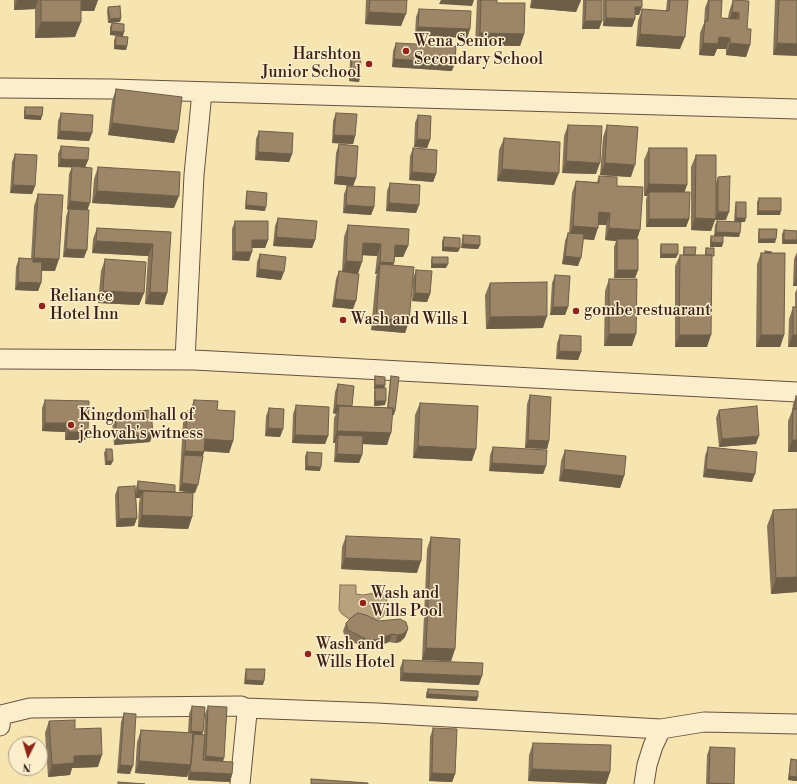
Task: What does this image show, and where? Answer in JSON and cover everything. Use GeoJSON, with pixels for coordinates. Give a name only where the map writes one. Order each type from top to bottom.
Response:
{"type":"FeatureCollection","features":[{"type":"Feature","properties":{"kind":"street"},"geometry":{"type":"LineString","coordinates":[[0,88],[111,89],[797,109]]}},
{"type":"Feature","properties":{"kind":"street"},"geometry":{"type":"LineString","coordinates":[[185,360],[194,175],[202,92]]}},
{"type":"Feature","properties":{"kind":"street"},"geometry":{"type":"LineString","coordinates":[[0,359],[185,360],[797,392]]}},
{"type":"Feature","properties":{"kind":"street"},"geometry":{"type":"LineString","coordinates":[[0,719],[30,708],[240,706],[246,708],[377,713],[661,729],[704,722],[797,724]]}},
{"type":"Feature","properties":{"kind":"street"},"geometry":{"type":"LineString","coordinates":[[240,784],[247,714],[246,708]]}},
{"type":"Feature","properties":{"kind":"street"},"geometry":{"type":"LineString","coordinates":[[644,784],[647,765],[653,746],[661,729]]}},
{"type":"Feature","properties":{"kind":"shaded area","name":"Wash and Wills Pool"},"geometry":{"type":"Polygon","coordinates":[[[340,585],[356,585],[356,594],[363,595],[374,593],[387,596],[386,614],[374,623],[357,616],[349,619],[339,610],[340,585]]]}},
{"type":"Feature","properties":{"kind":"building"},"geometry":{"type":"Polygon","coordinates":[[[41,0],[81,0],[81,22],[41,22],[41,0]]]}},
{"type":"Feature","properties":{"kind":"building"},"geometry":{"type":"Polygon","coordinates":[[[370,0],[407,0],[406,14],[369,12],[370,0]]]}},
{"type":"Feature","properties":{"kind":"building"},"geometry":{"type":"Polygon","coordinates":[[[481,0],[497,0],[497,3],[525,3],[524,34],[480,33],[481,0]]]}},
{"type":"Feature","properties":{"kind":"building"},"geometry":{"type":"Polygon","coordinates":[[[586,0],[602,0],[602,21],[585,21],[586,0]]]}},
{"type":"Feature","properties":{"kind":"building"},"geometry":{"type":"Polygon","coordinates":[[[606,0],[642,0],[642,7],[635,7],[635,19],[606,18],[606,0]]]}},
{"type":"Feature","properties":{"kind":"building"},"geometry":{"type":"Polygon","coordinates":[[[670,0],[688,0],[685,37],[640,34],[642,9],[669,11],[670,0]]]}},
{"type":"Feature","properties":{"kind":"building"},"geometry":{"type":"Polygon","coordinates":[[[709,0],[722,0],[721,18],[739,19],[739,13],[732,12],[733,0],[749,1],[747,29],[751,29],[750,45],[730,43],[730,38],[719,37],[718,44],[703,43],[705,21],[708,21],[709,0]]]}},
{"type":"Feature","properties":{"kind":"building"},"geometry":{"type":"Polygon","coordinates":[[[779,0],[797,0],[797,44],[777,43],[779,0]]]}},
{"type":"Feature","properties":{"kind":"building"},"geometry":{"type":"Polygon","coordinates":[[[120,6],[121,18],[110,19],[108,7],[120,6]]]}},
{"type":"Feature","properties":{"kind":"building"},"geometry":{"type":"Polygon","coordinates":[[[419,9],[471,11],[470,29],[418,27],[419,9]]]}},
{"type":"Feature","properties":{"kind":"building"},"geometry":{"type":"Polygon","coordinates":[[[112,23],[124,24],[124,32],[111,31],[112,23]]]}},
{"type":"Feature","properties":{"kind":"building"},"geometry":{"type":"Polygon","coordinates":[[[116,36],[128,37],[127,46],[115,45],[116,36]]]}},
{"type":"Feature","properties":{"kind":"building"},"geometry":{"type":"Polygon","coordinates":[[[396,43],[456,46],[455,63],[394,59],[396,43]]]}},
{"type":"Feature","properties":{"kind":"building"},"geometry":{"type":"Polygon","coordinates":[[[352,56],[361,57],[360,78],[351,77],[352,56]]]}},
{"type":"Feature","properties":{"kind":"building"},"geometry":{"type":"Polygon","coordinates":[[[116,89],[182,97],[178,131],[112,123],[116,89]]]}},
{"type":"Feature","properties":{"kind":"building"},"geometry":{"type":"Polygon","coordinates":[[[25,107],[43,107],[42,116],[25,115],[25,107]]]}},
{"type":"Feature","properties":{"kind":"building"},"geometry":{"type":"Polygon","coordinates":[[[61,113],[93,115],[92,133],[60,131],[61,113]]]}},
{"type":"Feature","properties":{"kind":"building"},"geometry":{"type":"Polygon","coordinates":[[[336,113],[357,114],[355,136],[334,135],[336,113]]]}},
{"type":"Feature","properties":{"kind":"building"},"geometry":{"type":"Polygon","coordinates":[[[418,115],[431,116],[430,140],[417,139],[418,115]]]}},
{"type":"Feature","properties":{"kind":"building"},"geometry":{"type":"Polygon","coordinates":[[[568,125],[602,126],[600,163],[566,161],[568,125]]]}},
{"type":"Feature","properties":{"kind":"building"},"geometry":{"type":"Polygon","coordinates":[[[607,125],[638,127],[635,165],[605,163],[607,125]]]}},
{"type":"Feature","properties":{"kind":"building"},"geometry":{"type":"Polygon","coordinates":[[[259,131],[293,133],[292,154],[258,152],[259,131]]]}},
{"type":"Feature","properties":{"kind":"building"},"geometry":{"type":"Polygon","coordinates":[[[504,138],[560,142],[559,173],[502,169],[504,138]]]}},
{"type":"Feature","properties":{"kind":"building"},"geometry":{"type":"Polygon","coordinates":[[[339,144],[358,146],[356,178],[336,176],[339,144]]]}},
{"type":"Feature","properties":{"kind":"building"},"geometry":{"type":"Polygon","coordinates":[[[61,146],[89,148],[88,160],[61,159],[61,146]]]}},
{"type":"Feature","properties":{"kind":"building"},"geometry":{"type":"Polygon","coordinates":[[[413,148],[437,150],[436,174],[412,172],[413,148]]]}},
{"type":"Feature","properties":{"kind":"building"},"geometry":{"type":"Polygon","coordinates":[[[649,148],[687,148],[687,185],[649,184],[649,148]]]}},
{"type":"Feature","properties":{"kind":"building"},"geometry":{"type":"Polygon","coordinates":[[[15,154],[37,155],[35,186],[13,185],[15,154]]]}},
{"type":"Feature","properties":{"kind":"building"},"geometry":{"type":"Polygon","coordinates":[[[696,155],[716,155],[716,219],[695,218],[696,155]]]}},
{"type":"Feature","properties":{"kind":"building"},"geometry":{"type":"Polygon","coordinates":[[[72,166],[92,168],[90,203],[70,201],[72,166]]]}},
{"type":"Feature","properties":{"kind":"building"},"geometry":{"type":"Polygon","coordinates":[[[98,167],[180,172],[179,196],[97,191],[98,167]]]}},
{"type":"Feature","properties":{"kind":"building"},"geometry":{"type":"Polygon","coordinates":[[[599,176],[617,177],[617,186],[643,187],[640,230],[609,228],[610,213],[599,212],[598,228],[573,226],[576,181],[599,183],[599,176]]]}},
{"type":"Feature","properties":{"kind":"building"},"geometry":{"type":"Polygon","coordinates":[[[730,176],[729,212],[718,212],[718,177],[730,176]]]}},
{"type":"Feature","properties":{"kind":"building"},"geometry":{"type":"Polygon","coordinates":[[[390,183],[420,185],[419,205],[389,203],[390,183]]]}},
{"type":"Feature","properties":{"kind":"building"},"geometry":{"type":"Polygon","coordinates":[[[347,186],[375,187],[374,207],[346,205],[347,186]]]}},
{"type":"Feature","properties":{"kind":"building"},"geometry":{"type":"Polygon","coordinates":[[[247,191],[267,193],[266,207],[246,205],[247,191]]]}},
{"type":"Feature","properties":{"kind":"building"},"geometry":{"type":"Polygon","coordinates":[[[649,192],[690,192],[689,219],[649,219],[649,192]]]}},
{"type":"Feature","properties":{"kind":"building"},"geometry":{"type":"Polygon","coordinates":[[[38,194],[63,195],[59,259],[34,258],[38,194]]]}},
{"type":"Feature","properties":{"kind":"building"},"geometry":{"type":"Polygon","coordinates":[[[759,198],[781,198],[781,211],[758,211],[759,198]]]}},
{"type":"Feature","properties":{"kind":"building"},"geometry":{"type":"Polygon","coordinates":[[[736,202],[746,202],[746,218],[736,218],[736,202]]]}},
{"type":"Feature","properties":{"kind":"building"},"geometry":{"type":"Polygon","coordinates":[[[69,209],[89,210],[87,250],[66,249],[69,209]]]}},
{"type":"Feature","properties":{"kind":"building"},"geometry":{"type":"Polygon","coordinates":[[[278,218],[317,221],[315,240],[276,237],[278,218]]]}},
{"type":"Feature","properties":{"kind":"building"},"geometry":{"type":"Polygon","coordinates":[[[235,221],[268,221],[268,240],[252,240],[252,252],[235,252],[235,221]]]}},
{"type":"Feature","properties":{"kind":"building"},"geometry":{"type":"Polygon","coordinates":[[[717,221],[741,222],[740,233],[716,232],[717,221]]]}},
{"type":"Feature","properties":{"kind":"building"},"geometry":{"type":"Polygon","coordinates":[[[348,225],[409,229],[408,246],[395,245],[394,263],[380,262],[381,244],[363,243],[362,262],[346,261],[348,225]]]}},
{"type":"Feature","properties":{"kind":"building"},"geometry":{"type":"Polygon","coordinates":[[[97,228],[171,232],[167,293],[150,292],[153,244],[96,241],[97,228]]]}},
{"type":"Feature","properties":{"kind":"building"},"geometry":{"type":"Polygon","coordinates":[[[759,229],[777,229],[776,239],[759,239],[759,229]]]}},
{"type":"Feature","properties":{"kind":"building"},"geometry":{"type":"Polygon","coordinates":[[[784,230],[797,231],[797,240],[784,240],[784,230]]]}},
{"type":"Feature","properties":{"kind":"building"},"geometry":{"type":"Polygon","coordinates":[[[568,233],[584,234],[581,258],[565,256],[568,233]]]}},
{"type":"Feature","properties":{"kind":"building"},"geometry":{"type":"Polygon","coordinates":[[[463,235],[480,236],[480,245],[463,244],[463,235]]]}},
{"type":"Feature","properties":{"kind":"building"},"geometry":{"type":"Polygon","coordinates":[[[711,236],[723,236],[723,243],[711,242],[711,236]]]}},
{"type":"Feature","properties":{"kind":"building"},"geometry":{"type":"Polygon","coordinates":[[[444,237],[460,238],[460,248],[443,247],[444,237]]]}},
{"type":"Feature","properties":{"kind":"building"},"geometry":{"type":"Polygon","coordinates":[[[617,239],[638,239],[638,270],[617,270],[617,239]]]}},
{"type":"Feature","properties":{"kind":"building"},"geometry":{"type":"Polygon","coordinates":[[[661,244],[678,244],[678,254],[661,254],[661,244]]]}},
{"type":"Feature","properties":{"kind":"building"},"geometry":{"type":"Polygon","coordinates":[[[684,247],[696,247],[695,255],[684,255],[684,247]]]}},
{"type":"Feature","properties":{"kind":"building"},"geometry":{"type":"Polygon","coordinates":[[[706,248],[714,248],[714,256],[706,255],[706,248]]]}},
{"type":"Feature","properties":{"kind":"building"},"geometry":{"type":"Polygon","coordinates":[[[761,253],[785,253],[784,335],[761,335],[761,253]]]}},
{"type":"Feature","properties":{"kind":"building"},"geometry":{"type":"Polygon","coordinates":[[[260,254],[286,257],[284,272],[259,269],[260,254]]]}},
{"type":"Feature","properties":{"kind":"building"},"geometry":{"type":"Polygon","coordinates":[[[680,255],[712,255],[711,335],[679,335],[680,255]]]}},
{"type":"Feature","properties":{"kind":"building"},"geometry":{"type":"Polygon","coordinates":[[[432,257],[448,257],[448,264],[432,264],[432,257]]]}},
{"type":"Feature","properties":{"kind":"building"},"geometry":{"type":"Polygon","coordinates":[[[797,257],[797,278],[796,278],[797,257]]]}},
{"type":"Feature","properties":{"kind":"building"},"geometry":{"type":"Polygon","coordinates":[[[19,258],[33,259],[33,262],[42,262],[41,283],[18,282],[19,258]]]}},
{"type":"Feature","properties":{"kind":"building"},"geometry":{"type":"Polygon","coordinates":[[[105,259],[146,262],[144,293],[103,291],[105,259]]]}},
{"type":"Feature","properties":{"kind":"building"},"geometry":{"type":"Polygon","coordinates":[[[380,264],[414,267],[409,321],[376,318],[380,264]]]}},
{"type":"Feature","properties":{"kind":"building"},"geometry":{"type":"Polygon","coordinates":[[[416,270],[432,271],[430,294],[415,293],[416,270]]]}},
{"type":"Feature","properties":{"kind":"building"},"geometry":{"type":"Polygon","coordinates":[[[339,271],[359,274],[356,301],[335,299],[339,271]]]}},
{"type":"Feature","properties":{"kind":"building"},"geometry":{"type":"Polygon","coordinates":[[[555,275],[570,276],[568,307],[553,307],[555,275]]]}},
{"type":"Feature","properties":{"kind":"building"},"geometry":{"type":"Polygon","coordinates":[[[609,279],[637,279],[636,334],[609,334],[609,279]]]}},
{"type":"Feature","properties":{"kind":"building"},"geometry":{"type":"Polygon","coordinates":[[[547,282],[547,316],[490,317],[490,283],[547,282]]]}},
{"type":"Feature","properties":{"kind":"building"},"geometry":{"type":"Polygon","coordinates":[[[793,307],[797,307],[797,335],[793,335],[793,307]]]}},
{"type":"Feature","properties":{"kind":"building"},"geometry":{"type":"Polygon","coordinates":[[[560,335],[581,336],[581,352],[559,351],[560,335]]]}},
{"type":"Feature","properties":{"kind":"building"},"geometry":{"type":"Polygon","coordinates":[[[375,376],[385,377],[385,385],[375,385],[375,376]]]}},
{"type":"Feature","properties":{"kind":"building"},"geometry":{"type":"Polygon","coordinates":[[[391,376],[399,377],[395,411],[392,411],[393,408],[388,408],[391,376]]]}},
{"type":"Feature","properties":{"kind":"building"},"geometry":{"type":"Polygon","coordinates":[[[338,384],[354,386],[352,406],[336,405],[338,384]]]}},
{"type":"Feature","properties":{"kind":"building"},"geometry":{"type":"Polygon","coordinates":[[[375,388],[386,388],[386,401],[375,401],[375,388]]]}},
{"type":"Feature","properties":{"kind":"building"},"geometry":{"type":"Polygon","coordinates":[[[530,395],[551,397],[549,441],[528,440],[530,395]]]}},
{"type":"Feature","properties":{"kind":"building"},"geometry":{"type":"Polygon","coordinates":[[[796,396],[797,409],[795,409],[796,396]]]}},
{"type":"Feature","properties":{"kind":"building"},"geometry":{"type":"Polygon","coordinates":[[[45,400],[89,401],[88,432],[68,432],[68,423],[45,423],[45,400]]]}},
{"type":"Feature","properties":{"kind":"building"},"geometry":{"type":"Polygon","coordinates":[[[194,400],[218,401],[217,410],[235,411],[233,441],[205,439],[204,452],[185,451],[187,411],[193,411],[194,400]]]}},
{"type":"Feature","properties":{"kind":"building"},"geometry":{"type":"Polygon","coordinates":[[[420,403],[478,406],[476,449],[418,446],[420,403]]]}},
{"type":"Feature","properties":{"kind":"building"},"geometry":{"type":"Polygon","coordinates":[[[296,405],[329,407],[328,436],[295,435],[296,405]]]}},
{"type":"Feature","properties":{"kind":"building"},"geometry":{"type":"Polygon","coordinates":[[[339,406],[393,408],[391,433],[337,431],[339,406]]]}},
{"type":"Feature","properties":{"kind":"building"},"geometry":{"type":"Polygon","coordinates":[[[757,406],[759,436],[722,439],[719,410],[757,406]]]}},
{"type":"Feature","properties":{"kind":"building"},"geometry":{"type":"Polygon","coordinates":[[[269,408],[284,409],[283,429],[268,428],[269,408]]]}},
{"type":"Feature","properties":{"kind":"building"},"geometry":{"type":"Polygon","coordinates":[[[793,409],[797,409],[797,440],[792,440],[793,409]]]}},
{"type":"Feature","properties":{"kind":"building"},"geometry":{"type":"Polygon","coordinates":[[[151,410],[153,434],[117,437],[115,413],[151,410]]]}},
{"type":"Feature","properties":{"kind":"building"},"geometry":{"type":"Polygon","coordinates":[[[338,435],[363,436],[362,455],[337,454],[338,435]]]}},
{"type":"Feature","properties":{"kind":"building"},"geometry":{"type":"Polygon","coordinates":[[[493,447],[547,450],[546,466],[492,463],[493,447]]]}},
{"type":"Feature","properties":{"kind":"building"},"geometry":{"type":"Polygon","coordinates":[[[708,447],[757,452],[755,474],[706,469],[708,447]]]}},
{"type":"Feature","properties":{"kind":"building"},"geometry":{"type":"Polygon","coordinates":[[[106,449],[112,449],[113,461],[107,461],[106,449]]]}},
{"type":"Feature","properties":{"kind":"building"},"geometry":{"type":"Polygon","coordinates":[[[565,450],[626,456],[624,476],[564,469],[565,450]]]}},
{"type":"Feature","properties":{"kind":"building"},"geometry":{"type":"Polygon","coordinates":[[[307,452],[322,453],[321,467],[307,466],[307,452]]]}},
{"type":"Feature","properties":{"kind":"building"},"geometry":{"type":"Polygon","coordinates":[[[184,455],[203,456],[198,485],[182,483],[184,455]]]}},
{"type":"Feature","properties":{"kind":"building"},"geometry":{"type":"Polygon","coordinates":[[[138,481],[175,485],[175,492],[138,490],[138,481]]]}},
{"type":"Feature","properties":{"kind":"building"},"geometry":{"type":"Polygon","coordinates":[[[135,486],[137,518],[119,519],[118,487],[135,486]]]}},
{"type":"Feature","properties":{"kind":"building"},"geometry":{"type":"Polygon","coordinates":[[[143,491],[193,493],[192,517],[142,515],[143,491]]]}},
{"type":"Feature","properties":{"kind":"building"},"geometry":{"type":"Polygon","coordinates":[[[797,509],[797,577],[776,578],[773,510],[797,509]]]}},
{"type":"Feature","properties":{"kind":"building"},"geometry":{"type":"Polygon","coordinates":[[[346,536],[422,539],[421,561],[345,558],[346,536]]]}},
{"type":"Feature","properties":{"kind":"building"},"geometry":{"type":"Polygon","coordinates":[[[431,537],[460,539],[455,649],[426,648],[431,537]]]}},
{"type":"Feature","properties":{"kind":"building"},"geometry":{"type":"Polygon","coordinates":[[[358,613],[378,621],[400,619],[406,622],[408,629],[403,634],[392,634],[376,640],[366,639],[348,630],[346,623],[358,613]]]}},
{"type":"Feature","properties":{"kind":"building"},"geometry":{"type":"Polygon","coordinates":[[[403,660],[483,663],[482,676],[403,673],[403,660]]]}},
{"type":"Feature","properties":{"kind":"building"},"geometry":{"type":"Polygon","coordinates":[[[246,669],[265,669],[264,681],[246,680],[246,669]]]}},
{"type":"Feature","properties":{"kind":"building"},"geometry":{"type":"Polygon","coordinates":[[[428,689],[478,691],[478,697],[428,694],[428,689]]]}},
{"type":"Feature","properties":{"kind":"building"},"geometry":{"type":"Polygon","coordinates":[[[192,706],[205,707],[203,732],[191,731],[192,706]]]}},
{"type":"Feature","properties":{"kind":"building"},"geometry":{"type":"Polygon","coordinates":[[[208,706],[227,707],[224,758],[206,756],[208,706]]]}},
{"type":"Feature","properties":{"kind":"building"},"geometry":{"type":"Polygon","coordinates":[[[124,713],[136,714],[133,766],[120,765],[124,713]]]}},
{"type":"Feature","properties":{"kind":"building"},"geometry":{"type":"Polygon","coordinates":[[[75,720],[75,729],[101,728],[102,755],[74,756],[74,763],[52,765],[49,721],[75,720]]]}},
{"type":"Feature","properties":{"kind":"building"},"geometry":{"type":"Polygon","coordinates":[[[433,728],[457,729],[455,774],[432,773],[433,728]]]}},
{"type":"Feature","properties":{"kind":"building"},"geometry":{"type":"Polygon","coordinates":[[[141,730],[194,733],[191,765],[139,761],[141,730]]]}},
{"type":"Feature","properties":{"kind":"building"},"geometry":{"type":"Polygon","coordinates":[[[193,734],[205,735],[203,760],[233,762],[232,774],[190,772],[193,734]]]}},
{"type":"Feature","properties":{"kind":"building"},"geometry":{"type":"Polygon","coordinates":[[[533,743],[611,745],[610,772],[532,769],[533,743]]]}},
{"type":"Feature","properties":{"kind":"building"},"geometry":{"type":"Polygon","coordinates":[[[710,747],[735,748],[734,784],[709,783],[710,747]]]}},
{"type":"Feature","properties":{"kind":"building"},"geometry":{"type":"Polygon","coordinates":[[[791,759],[797,760],[797,777],[789,776],[791,759]]]}},
{"type":"Feature","properties":{"kind":"building"},"geometry":{"type":"Polygon","coordinates":[[[311,779],[368,783],[368,784],[311,784],[311,779]]]}},
{"type":"Feature","properties":{"kind":"building"},"geometry":{"type":"Polygon","coordinates":[[[118,782],[145,784],[118,784],[118,782]]]}},
{"type":"Feature","properties":{"kind":"place","name":"Wena Senior Secondary School"},"geometry":{"type":"Point","coordinates":[406,51]}},
{"type":"Feature","properties":{"kind":"place","name":"Harshton Junior School"},"geometry":{"type":"Point","coordinates":[369,64]}},
{"type":"Feature","properties":{"kind":"place","name":"Reliance Hotel Inn"},"geometry":{"type":"Point","coordinates":[42,306]}},
{"type":"Feature","properties":{"kind":"place","name":"gombe restuarant"},"geometry":{"type":"Point","coordinates":[576,311]}},
{"type":"Feature","properties":{"kind":"place","name":"Wash and Wills 1"},"geometry":{"type":"Point","coordinates":[343,320]}},
{"type":"Feature","properties":{"kind":"place","name":"Kingdom hall of jehovah's witness"},"geometry":{"type":"Point","coordinates":[71,425]}},
{"type":"Feature","properties":{"kind":"place","name":"Wash and Wills Pool"},"geometry":{"type":"Point","coordinates":[363,603]}},
{"type":"Feature","properties":{"kind":"place","name":"Wash and Wills Hotel"},"geometry":{"type":"Point","coordinates":[308,654]}}]}
